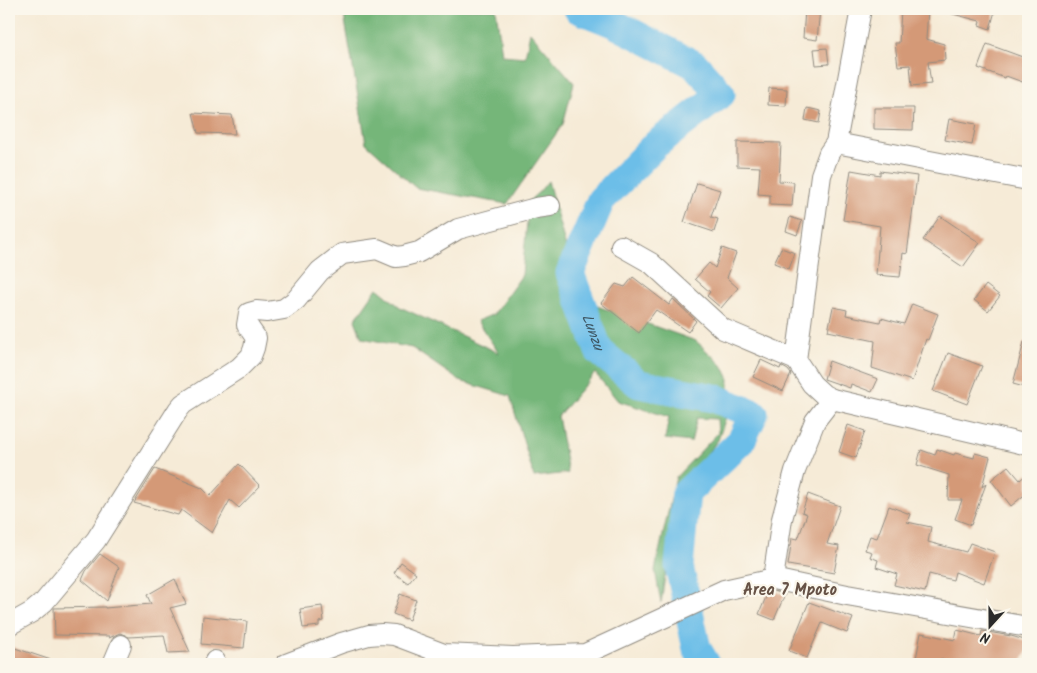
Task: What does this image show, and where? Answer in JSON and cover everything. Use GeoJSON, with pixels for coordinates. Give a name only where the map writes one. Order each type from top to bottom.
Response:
{"type":"FeatureCollection","features":[{"type":"Feature","properties":{"kind":"street"},"geometry":{"type":"LineString","coordinates":[[796,360],[822,175],[829,153],[836,143],[861,9]]}},
{"type":"Feature","properties":{"kind":"street"},"geometry":{"type":"LineString","coordinates":[[836,143],[1028,180]]}},
{"type":"Feature","properties":{"kind":"street"},"geometry":{"type":"LineString","coordinates":[[9,625],[32,612],[44,602],[96,540],[184,404],[238,368],[251,356],[256,338],[247,325],[249,313],[284,309],[296,300],[320,272],[342,254],[377,249],[396,257],[404,256],[419,252],[458,229],[550,206]]}},
{"type":"Feature","properties":{"kind":"street"},"geometry":{"type":"LineString","coordinates":[[621,246],[651,263],[723,329],[796,360],[812,384],[832,399],[1028,445]]}},
{"type":"Feature","properties":{"kind":"street"},"geometry":{"type":"LineString","coordinates":[[773,579],[782,519],[795,471],[815,421],[832,399]]}},
{"type":"Feature","properties":{"kind":"street"},"geometry":{"type":"LineString","coordinates":[[286,664],[341,643],[369,635],[382,634],[394,635],[444,654],[583,659],[663,618],[724,590],[773,579],[847,595],[1028,627]]}},
{"type":"Feature","properties":{"kind":"street"},"geometry":{"type":"LineString","coordinates":[[113,664],[121,645]]}},
{"type":"Feature","properties":{"kind":"green space"},"geometry":{"type":"Polygon","coordinates":[[[343,9],[496,9],[502,55],[525,57],[530,32],[574,83],[563,124],[507,204],[416,188],[366,143],[343,9]]]}},
{"type":"Feature","properties":{"kind":"green space"},"geometry":{"type":"Polygon","coordinates":[[[548,181],[580,300],[696,341],[722,365],[729,379],[727,414],[718,440],[685,482],[670,543],[661,603],[655,570],[676,477],[718,433],[717,419],[697,418],[691,442],[665,439],[669,417],[618,401],[595,373],[558,416],[568,473],[534,477],[510,396],[460,381],[412,348],[362,338],[355,320],[377,288],[400,307],[499,353],[477,321],[494,314],[522,275],[529,201],[548,181]]]}},
{"type":"Feature","properties":{"kind":"building"},"geometry":{"type":"Polygon","coordinates":[[[805,9],[820,9],[817,40],[803,38],[805,9]]]}},
{"type":"Feature","properties":{"kind":"building"},"geometry":{"type":"Polygon","coordinates":[[[901,9],[928,9],[926,39],[944,44],[945,60],[928,62],[931,84],[912,86],[910,65],[898,66],[895,43],[899,43],[901,9]]]}},
{"type":"Feature","properties":{"kind":"building"},"geometry":{"type":"Polygon","coordinates":[[[950,9],[987,9],[995,11],[990,29],[979,25],[980,21],[949,13],[950,9]]]}},
{"type":"Feature","properties":{"kind":"building"},"geometry":{"type":"Polygon","coordinates":[[[987,44],[1028,59],[1028,84],[978,68],[987,44]]]}},
{"type":"Feature","properties":{"kind":"building"},"geometry":{"type":"Polygon","coordinates":[[[827,48],[829,64],[816,65],[814,49],[827,48]]]}},
{"type":"Feature","properties":{"kind":"building"},"geometry":{"type":"Polygon","coordinates":[[[769,88],[787,89],[786,106],[768,105],[769,88]]]}},
{"type":"Feature","properties":{"kind":"building"},"geometry":{"type":"Polygon","coordinates":[[[807,108],[821,111],[819,123],[805,120],[807,108]]]}},
{"type":"Feature","properties":{"kind":"building"},"geometry":{"type":"Polygon","coordinates":[[[874,108],[914,108],[913,130],[874,129],[874,108]]]}},
{"type":"Feature","properties":{"kind":"building"},"geometry":{"type":"Polygon","coordinates":[[[193,113],[232,115],[235,134],[198,133],[193,113]]]}},
{"type":"Feature","properties":{"kind":"building"},"geometry":{"type":"Polygon","coordinates":[[[949,119],[976,124],[972,145],[945,140],[949,119]]]}},
{"type":"Feature","properties":{"kind":"building"},"geometry":{"type":"Polygon","coordinates":[[[737,142],[781,143],[779,181],[794,182],[792,206],[770,205],[770,195],[758,194],[760,167],[737,166],[737,142]]]}},
{"type":"Feature","properties":{"kind":"building"},"geometry":{"type":"Polygon","coordinates":[[[851,170],[880,175],[880,171],[917,176],[907,254],[903,253],[900,277],[876,275],[880,226],[843,220],[851,170]]]}},
{"type":"Feature","properties":{"kind":"building"},"geometry":{"type":"Polygon","coordinates":[[[697,183],[720,190],[711,217],[718,219],[714,232],[684,222],[697,183]]]}},
{"type":"Feature","properties":{"kind":"building"},"geometry":{"type":"Polygon","coordinates":[[[940,216],[980,243],[963,267],[923,240],[940,216]]]}},
{"type":"Feature","properties":{"kind":"building"},"geometry":{"type":"Polygon","coordinates":[[[790,217],[802,221],[797,235],[786,231],[790,217]]]}},
{"type":"Feature","properties":{"kind":"building"},"geometry":{"type":"Polygon","coordinates":[[[722,248],[736,253],[727,278],[738,288],[721,308],[707,296],[710,292],[695,279],[709,263],[715,268],[722,248]]]}},
{"type":"Feature","properties":{"kind":"building"},"geometry":{"type":"Polygon","coordinates":[[[781,248],[795,253],[789,269],[774,263],[781,248]]]}},
{"type":"Feature","properties":{"kind":"building"},"geometry":{"type":"Polygon","coordinates":[[[633,277],[669,305],[673,299],[696,321],[688,332],[656,310],[639,333],[601,303],[616,284],[625,287],[633,277]]]}},
{"type":"Feature","properties":{"kind":"building"},"geometry":{"type":"Polygon","coordinates":[[[986,285],[1000,296],[988,311],[974,300],[986,285]]]}},
{"type":"Feature","properties":{"kind":"building"},"geometry":{"type":"Polygon","coordinates":[[[912,304],[938,314],[928,340],[926,339],[912,381],[872,368],[875,341],[828,331],[833,307],[847,310],[846,315],[880,322],[881,318],[904,324],[912,304]]]}},
{"type":"Feature","properties":{"kind":"building"},"geometry":{"type":"Polygon","coordinates":[[[1024,342],[1028,342],[1028,388],[1013,384],[1024,342]]]}},
{"type":"Feature","properties":{"kind":"building"},"geometry":{"type":"Polygon","coordinates":[[[948,353],[982,366],[967,404],[933,391],[948,353]]]}},
{"type":"Feature","properties":{"kind":"building"},"geometry":{"type":"Polygon","coordinates":[[[761,360],[780,369],[781,366],[791,374],[783,391],[753,377],[761,360]]]}},
{"type":"Feature","properties":{"kind":"building"},"geometry":{"type":"Polygon","coordinates":[[[829,361],[878,379],[872,392],[851,384],[850,388],[824,379],[829,361]]]}},
{"type":"Feature","properties":{"kind":"building"},"geometry":{"type":"Polygon","coordinates":[[[848,425],[865,431],[856,458],[839,452],[848,425]]]}},
{"type":"Feature","properties":{"kind":"building"},"geometry":{"type":"Polygon","coordinates":[[[937,449],[954,455],[955,453],[974,458],[975,453],[990,457],[982,487],[986,484],[971,525],[955,519],[962,500],[948,500],[949,475],[917,465],[921,450],[935,455],[937,449]]]}},
{"type":"Feature","properties":{"kind":"building"},"geometry":{"type":"Polygon","coordinates":[[[239,464],[260,486],[239,508],[230,500],[212,533],[181,510],[178,515],[134,503],[155,469],[202,488],[210,496],[239,464]]]}},
{"type":"Feature","properties":{"kind":"building"},"geometry":{"type":"Polygon","coordinates":[[[1008,466],[1020,480],[1028,473],[1028,492],[1011,506],[991,480],[1008,466]]]}},
{"type":"Feature","properties":{"kind":"building"},"geometry":{"type":"Polygon","coordinates":[[[808,494],[840,506],[827,544],[839,546],[834,573],[788,565],[792,538],[798,539],[807,514],[802,512],[808,494]]]}},
{"type":"Feature","properties":{"kind":"building"},"geometry":{"type":"Polygon","coordinates":[[[889,506],[910,514],[907,522],[931,527],[928,542],[966,552],[970,543],[995,552],[984,583],[955,572],[953,580],[929,574],[925,592],[894,585],[897,574],[876,567],[878,560],[870,557],[872,552],[865,550],[870,536],[877,538],[889,506]]]}},
{"type":"Feature","properties":{"kind":"building"},"geometry":{"type":"Polygon","coordinates":[[[100,554],[119,567],[107,601],[82,580],[86,571],[100,554]]]}},
{"type":"Feature","properties":{"kind":"building"},"geometry":{"type":"Polygon","coordinates":[[[401,562],[416,573],[408,583],[394,573],[401,562]]]}},
{"type":"Feature","properties":{"kind":"building"},"geometry":{"type":"Polygon","coordinates":[[[175,579],[186,604],[170,608],[190,652],[168,653],[164,635],[129,637],[120,633],[109,638],[109,636],[55,635],[54,608],[105,608],[151,604],[147,595],[175,579]]]}},
{"type":"Feature","properties":{"kind":"building"},"geometry":{"type":"Polygon","coordinates":[[[773,591],[785,594],[774,620],[759,614],[768,592],[773,591]]]}},
{"type":"Feature","properties":{"kind":"building"},"geometry":{"type":"Polygon","coordinates":[[[400,594],[416,600],[409,620],[393,614],[400,594]]]}},
{"type":"Feature","properties":{"kind":"building"},"geometry":{"type":"Polygon","coordinates":[[[809,602],[853,618],[847,633],[822,623],[807,658],[789,651],[809,602]]]}},
{"type":"Feature","properties":{"kind":"building"},"geometry":{"type":"Polygon","coordinates":[[[322,606],[324,621],[319,622],[319,626],[303,628],[300,609],[322,606]]]}},
{"type":"Feature","properties":{"kind":"building"},"geometry":{"type":"Polygon","coordinates":[[[203,616],[247,621],[244,648],[201,644],[203,616]]]}},
{"type":"Feature","properties":{"kind":"building"},"geometry":{"type":"Polygon","coordinates":[[[957,630],[981,636],[982,631],[1011,636],[1028,641],[1028,650],[1019,664],[959,664],[940,659],[940,664],[915,664],[921,633],[955,640],[957,630]]]}},
{"type":"Feature","properties":{"kind":"building"},"geometry":{"type":"Polygon","coordinates":[[[9,646],[57,662],[57,664],[19,664],[9,658],[9,646]]]}},
{"type":"Feature","properties":{"kind":"waterway","name":"Lunzu"},"geometry":{"type":"LineString","coordinates":[[578,9],[613,23],[695,65],[721,94],[655,145],[601,200],[570,273],[599,351],[639,384],[714,398],[754,414],[741,441],[686,493],[679,566],[697,649],[706,664]]}},
{"type":"Feature","properties":{"kind":"district","name":"Area 7 Mpoto"},"geometry":{"type":"Point","coordinates":[790,590]}}]}
